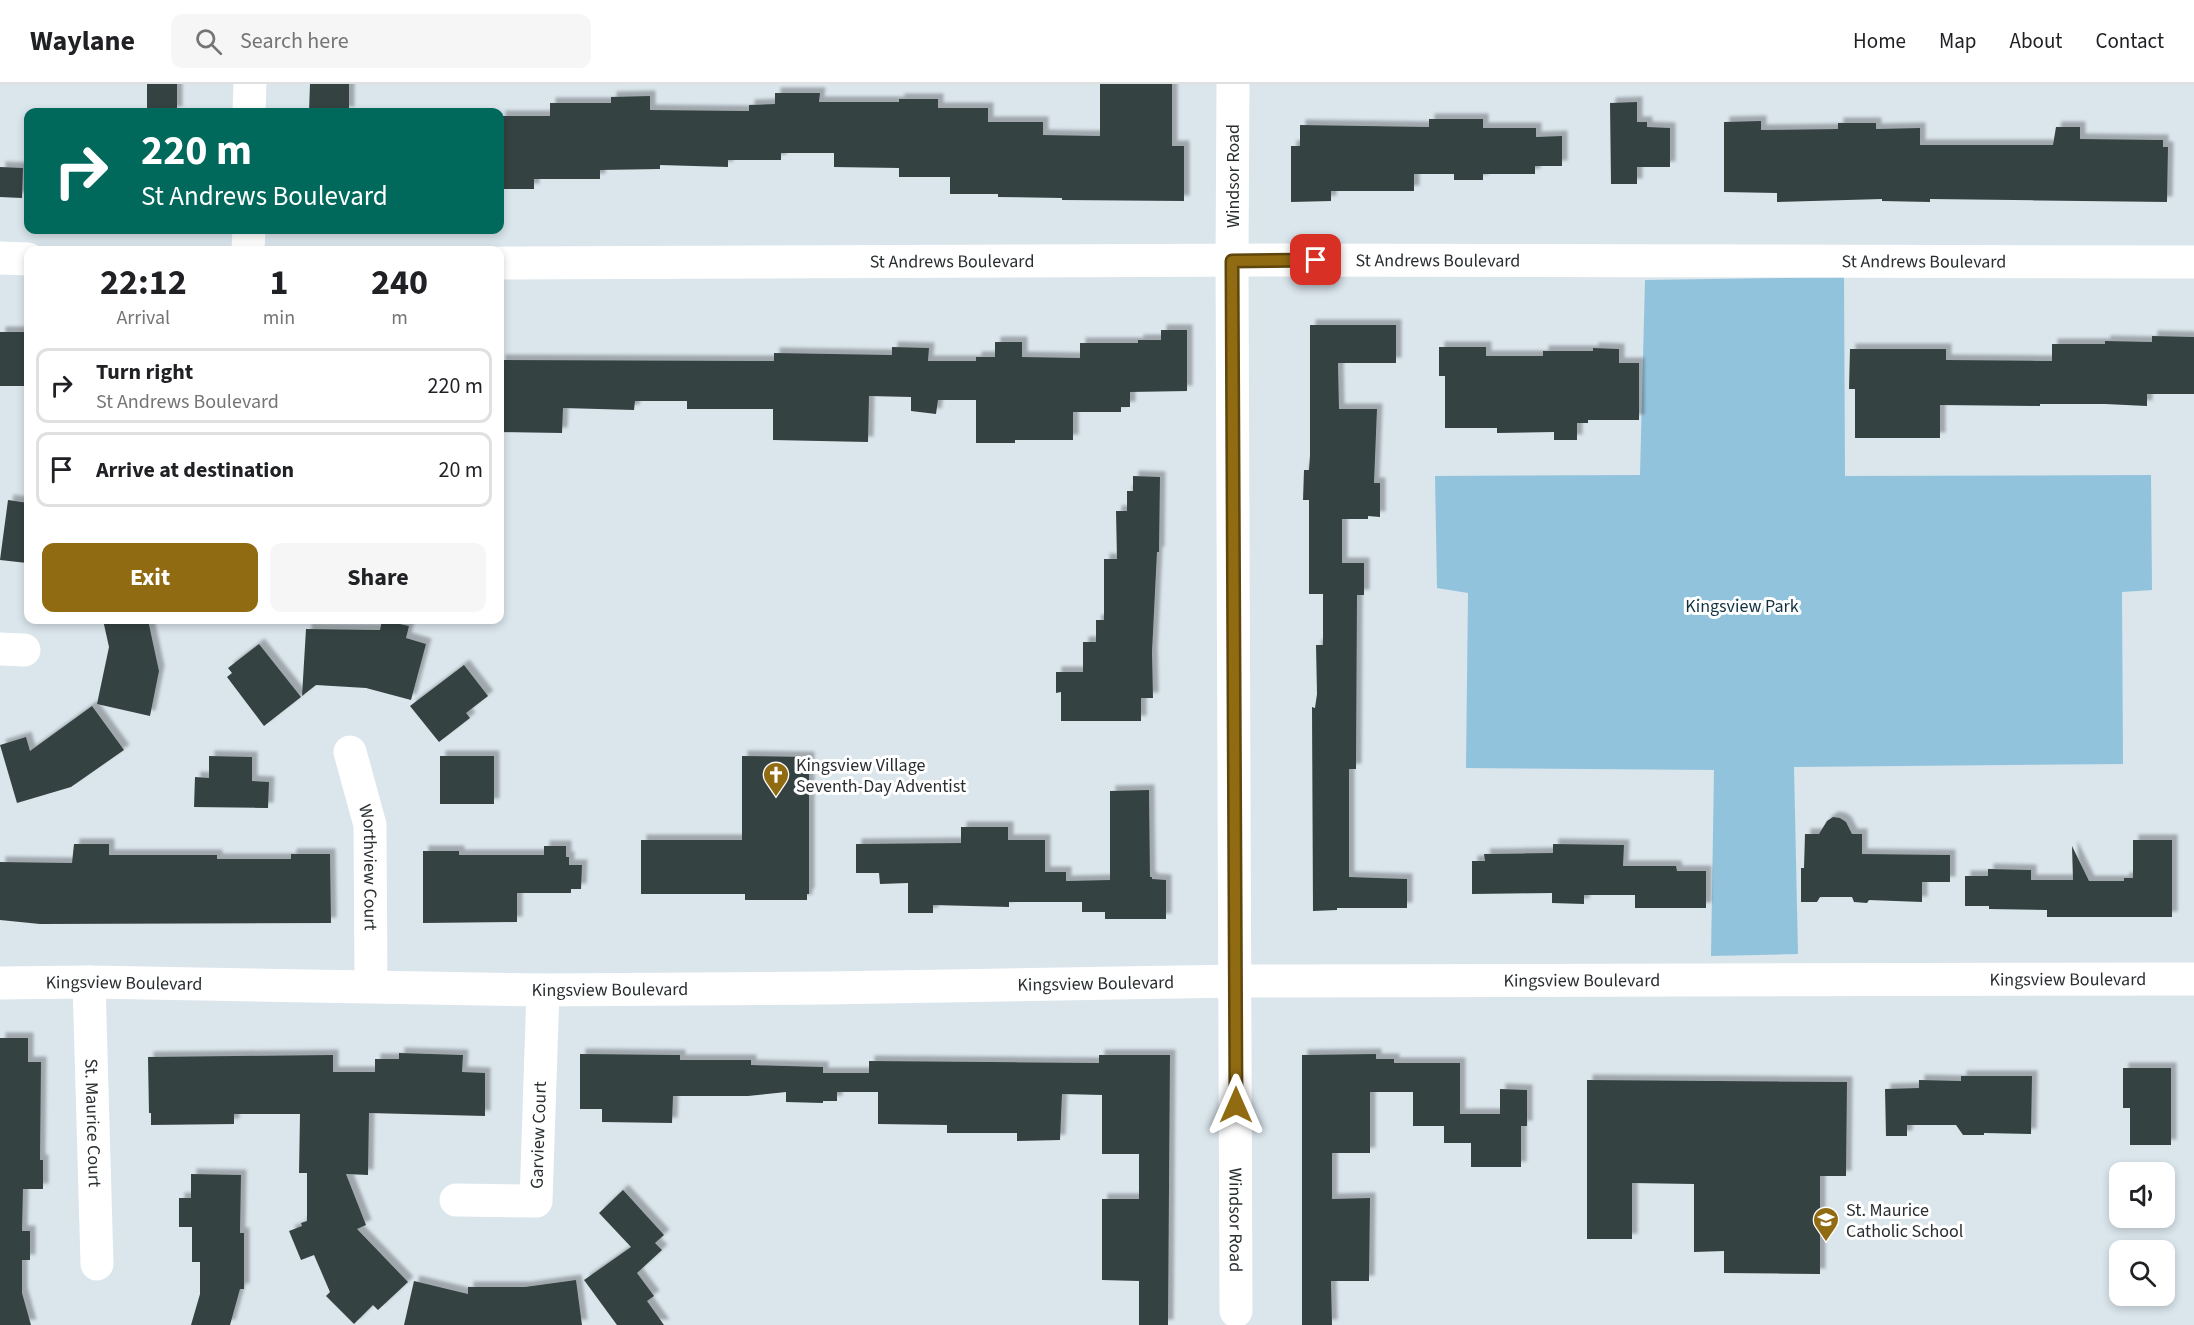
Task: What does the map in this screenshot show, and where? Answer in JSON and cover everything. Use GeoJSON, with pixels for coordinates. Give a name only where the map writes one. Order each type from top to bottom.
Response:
{"type":"FeatureCollection","features":[{"type":"Feature","properties":{"kind":"street"},"geometry":{"type":"LineString","coordinates":[[249,108],[250,84]]}},
{"type":"Feature","properties":{"kind":"street","name":"Windsor Road"},"geometry":{"type":"LineString","coordinates":[[1233,84],[1236,1311]]}},
{"type":"Feature","properties":{"kind":"street"},"geometry":{"type":"LineString","coordinates":[[0,258],[24,259]]}},
{"type":"Feature","properties":{"kind":"street","name":"St Andrews Boulevard"},"geometry":{"type":"LineString","coordinates":[[504,263],[2194,262]]}},
{"type":"Feature","properties":{"kind":"street","name":"Worthview Court"},"geometry":{"type":"LineString","coordinates":[[350,752],[370,825],[371,986]]}},
{"type":"Feature","properties":{"kind":"street","name":"Kingsview Boulevard"},"geometry":{"type":"LineString","coordinates":[[0,983],[89,982],[543,990],[840,988],[1236,981],[2194,979]]}},
{"type":"Feature","properties":{"kind":"street","name":"St. Maurice Court"},"geometry":{"type":"LineString","coordinates":[[89,982],[97,1264]]}},
{"type":"Feature","properties":{"kind":"street","name":"Garview Court"},"geometry":{"type":"LineString","coordinates":[[456,1200],[536,1201],[543,990]]}},
{"type":"Feature","properties":{"kind":"green space","name":"Kingsview Park"},"geometry":{"type":"Polygon","coordinates":[[[1844,277],[1845,476],[2151,475],[2152,590],[2122,592],[2123,764],[1794,767],[1798,954],[1711,956],[1714,770],[1466,768],[1468,593],[1437,588],[1435,476],[1640,475],[1645,280],[1844,277]]]}},
{"type":"Feature","properties":{"kind":"building"},"geometry":{"type":"Polygon","coordinates":[[[147,84],[177,84],[177,108],[147,108],[147,84]]]}},
{"type":"Feature","properties":{"kind":"building"},"geometry":{"type":"Polygon","coordinates":[[[310,84],[349,84],[349,108],[309,108],[310,84]]]}},
{"type":"Feature","properties":{"kind":"building"},"geometry":{"type":"Polygon","coordinates":[[[1100,84],[1172,84],[1172,146],[1184,146],[1184,201],[1062,200],[1062,198],[998,197],[998,194],[950,194],[950,177],[899,177],[899,168],[834,167],[834,153],[781,153],[781,160],[728,160],[728,167],[660,165],[660,169],[600,170],[600,179],[534,179],[534,189],[504,189],[504,116],[550,116],[550,103],[611,103],[611,97],[650,96],[650,110],[749,111],[749,105],[775,104],[775,93],[820,93],[819,102],[899,102],[899,99],[938,99],[938,108],[988,108],[988,122],[1043,122],[1043,135],[1100,136],[1100,84]]]}},
{"type":"Feature","properties":{"kind":"building"},"geometry":{"type":"Polygon","coordinates":[[[1637,102],[1637,122],[1647,122],[1647,127],[1670,128],[1670,167],[1637,167],[1637,184],[1611,184],[1610,103],[1637,102]]]}},
{"type":"Feature","properties":{"kind":"building"},"geometry":{"type":"Polygon","coordinates":[[[1429,119],[1483,119],[1483,128],[1536,128],[1536,137],[1562,136],[1562,166],[1535,166],[1535,174],[1483,174],[1483,180],[1454,180],[1454,174],[1414,174],[1414,191],[1331,191],[1331,201],[1291,202],[1291,146],[1300,146],[1300,125],[1429,127],[1429,119]]]}},
{"type":"Feature","properties":{"kind":"building"},"geometry":{"type":"Polygon","coordinates":[[[1761,121],[1761,130],[1838,129],[1838,123],[1876,123],[1876,129],[1920,128],[1920,145],[2053,145],[2056,127],[2080,127],[2080,139],[2163,140],[2163,147],[2168,147],[2167,202],[1930,199],[1930,202],[1882,201],[1882,199],[1777,202],[1777,193],[1724,192],[1724,122],[1761,121]]]}},
{"type":"Feature","properties":{"kind":"building"},"geometry":{"type":"Polygon","coordinates":[[[0,167],[23,168],[22,198],[0,197],[0,167]]]}},
{"type":"Feature","properties":{"kind":"building"},"geometry":{"type":"Polygon","coordinates":[[[1310,325],[1396,325],[1396,363],[1338,363],[1339,409],[1377,409],[1374,483],[1380,483],[1380,517],[1342,519],[1342,563],[1364,563],[1364,595],[1357,595],[1356,769],[1349,769],[1349,877],[1407,879],[1407,908],[1337,908],[1337,910],[1313,911],[1312,707],[1315,708],[1317,694],[1316,645],[1323,645],[1323,594],[1309,594],[1309,500],[1303,500],[1304,470],[1309,470],[1310,455],[1310,325]]]}},
{"type":"Feature","properties":{"kind":"building"},"geometry":{"type":"Polygon","coordinates":[[[1161,330],[1187,330],[1187,391],[1130,392],[1130,407],[1121,407],[1121,412],[1073,412],[1073,440],[976,443],[976,400],[938,400],[936,414],[911,411],[911,397],[869,396],[868,442],[773,440],[773,409],[687,409],[687,401],[635,401],[634,410],[563,408],[562,433],[504,432],[504,360],[774,361],[774,353],[892,355],[892,347],[929,348],[928,361],[976,361],[976,357],[995,357],[995,342],[1022,342],[1022,357],[1080,358],[1080,343],[1138,343],[1138,340],[1161,340],[1161,330]]]}},
{"type":"Feature","properties":{"kind":"building"},"geometry":{"type":"Polygon","coordinates":[[[0,332],[24,332],[24,386],[0,386],[0,332]]]}},
{"type":"Feature","properties":{"kind":"building"},"geometry":{"type":"Polygon","coordinates":[[[2152,336],[2194,337],[2194,394],[2147,394],[2147,406],[1940,405],[1940,438],[1855,438],[1855,389],[1849,389],[1850,349],[1946,349],[1946,360],[2052,361],[2052,344],[2105,344],[2105,341],[2152,342],[2152,336]]]}},
{"type":"Feature","properties":{"kind":"building"},"geometry":{"type":"Polygon","coordinates":[[[1439,347],[1486,347],[1486,356],[1543,356],[1543,351],[1619,349],[1619,363],[1639,363],[1639,420],[1588,420],[1588,423],[1577,423],[1577,440],[1554,440],[1554,432],[1497,433],[1497,428],[1445,428],[1445,376],[1439,376],[1439,347]]]}},
{"type":"Feature","properties":{"kind":"building"},"geometry":{"type":"Polygon","coordinates":[[[1133,476],[1160,477],[1159,552],[1157,552],[1152,652],[1153,698],[1141,698],[1141,721],[1061,721],[1061,692],[1056,693],[1056,672],[1083,672],[1083,642],[1096,642],[1096,620],[1104,620],[1104,559],[1117,559],[1116,511],[1127,511],[1127,491],[1133,491],[1133,476]]]}},
{"type":"Feature","properties":{"kind":"building"},"geometry":{"type":"Polygon","coordinates":[[[8,500],[24,502],[24,563],[0,560],[8,500]]]}},
{"type":"Feature","properties":{"kind":"building"},"geometry":{"type":"Polygon","coordinates":[[[104,624],[149,624],[159,671],[150,716],[97,704],[109,647],[104,624]]]}},
{"type":"Feature","properties":{"kind":"building"},"geometry":{"type":"Polygon","coordinates":[[[381,624],[409,626],[406,638],[426,644],[411,700],[366,688],[316,685],[302,696],[306,629],[380,630],[381,624]]]}},
{"type":"Feature","properties":{"kind":"building"},"geometry":{"type":"Polygon","coordinates":[[[259,644],[301,697],[264,726],[227,677],[232,673],[228,668],[259,644]]]}},
{"type":"Feature","properties":{"kind":"building"},"geometry":{"type":"Polygon","coordinates":[[[464,665],[488,696],[466,713],[470,718],[439,742],[410,706],[464,665]]]}},
{"type":"Feature","properties":{"kind":"building"},"geometry":{"type":"Polygon","coordinates":[[[92,706],[124,750],[71,787],[17,803],[0,745],[26,737],[30,751],[92,706]]]}},
{"type":"Feature","properties":{"kind":"building"},"geometry":{"type":"Polygon","coordinates":[[[209,756],[252,757],[252,781],[269,782],[268,808],[194,807],[195,777],[209,778],[209,756]]]}},
{"type":"Feature","properties":{"kind":"building"},"geometry":{"type":"Polygon","coordinates":[[[440,756],[494,756],[494,804],[440,804],[440,756]]]}},
{"type":"Feature","properties":{"kind":"building","name":"Kingsview Village Seventh-Day Adventist"},"geometry":{"type":"Polygon","coordinates":[[[742,756],[809,757],[809,894],[807,894],[807,900],[745,900],[745,894],[641,894],[641,840],[742,840],[742,756]]]}},
{"type":"Feature","properties":{"kind":"building"},"geometry":{"type":"Polygon","coordinates":[[[1149,790],[1150,877],[1166,880],[1166,919],[1105,919],[1105,912],[1082,912],[1082,902],[1009,902],[1009,907],[933,905],[933,913],[908,913],[908,883],[880,884],[879,873],[856,873],[856,844],[961,843],[961,827],[1008,827],[1008,840],[1045,840],[1045,872],[1066,872],[1066,881],[1110,880],[1110,791],[1149,790]]]}},
{"type":"Feature","properties":{"kind":"building"},"geometry":{"type":"Polygon","coordinates":[[[1833,817],[1846,822],[1852,834],[1862,834],[1862,854],[1950,855],[1950,882],[1922,882],[1922,902],[1869,900],[1867,903],[1854,902],[1852,897],[1820,897],[1817,902],[1801,902],[1801,868],[1804,868],[1805,834],[1819,834],[1827,821],[1833,817]]]}},
{"type":"Feature","properties":{"kind":"building"},"geometry":{"type":"Polygon","coordinates":[[[2133,840],[2172,840],[2172,917],[2047,917],[2047,910],[1989,909],[1989,906],[1965,906],[1965,876],[1988,876],[1988,869],[2031,870],[2031,880],[2073,880],[2072,846],[2089,881],[2124,881],[2124,878],[2133,878],[2133,840]]]}},
{"type":"Feature","properties":{"kind":"building"},"geometry":{"type":"Polygon","coordinates":[[[74,844],[109,844],[109,855],[217,855],[217,859],[291,859],[291,854],[330,854],[331,923],[40,924],[0,920],[0,862],[72,863],[74,844]]]}},
{"type":"Feature","properties":{"kind":"building"},"geometry":{"type":"Polygon","coordinates":[[[1553,844],[1624,845],[1623,866],[1676,866],[1677,871],[1706,871],[1706,908],[1635,908],[1635,895],[1584,895],[1584,904],[1552,903],[1552,893],[1472,894],[1472,861],[1485,861],[1484,854],[1553,853],[1553,844]]]}},
{"type":"Feature","properties":{"kind":"building"},"geometry":{"type":"Polygon","coordinates":[[[544,846],[566,846],[569,865],[582,865],[581,889],[571,889],[571,893],[517,893],[517,922],[423,923],[423,851],[459,851],[459,855],[544,855],[544,846]]]}},
{"type":"Feature","properties":{"kind":"building"},"geometry":{"type":"Polygon","coordinates":[[[0,1038],[28,1038],[28,1062],[41,1062],[40,1160],[43,1160],[43,1189],[23,1189],[22,1231],[30,1231],[30,1260],[22,1260],[22,1293],[31,1325],[0,1325],[0,1038]]]}},
{"type":"Feature","properties":{"kind":"building"},"geometry":{"type":"Polygon","coordinates":[[[399,1053],[463,1055],[462,1072],[485,1073],[485,1116],[369,1113],[368,1175],[346,1174],[366,1225],[357,1229],[408,1282],[378,1310],[373,1305],[354,1324],[326,1296],[330,1292],[314,1255],[301,1260],[289,1231],[302,1226],[301,1223],[307,1221],[307,1173],[299,1173],[300,1114],[234,1114],[234,1124],[151,1125],[148,1057],[333,1055],[333,1072],[375,1072],[375,1059],[399,1059],[399,1053]]]}},
{"type":"Feature","properties":{"kind":"building"},"geometry":{"type":"Polygon","coordinates":[[[580,1054],[680,1055],[680,1060],[751,1060],[751,1065],[823,1067],[823,1073],[869,1073],[869,1061],[1099,1063],[1099,1055],[1170,1055],[1168,1325],[1139,1325],[1139,1281],[1102,1280],[1102,1199],[1139,1199],[1139,1154],[1102,1154],[1102,1095],[1062,1094],[1060,1140],[1017,1141],[1017,1133],[947,1133],[947,1125],[878,1124],[878,1092],[837,1092],[837,1101],[823,1101],[823,1103],[786,1102],[786,1092],[748,1096],[673,1096],[672,1123],[602,1122],[602,1109],[580,1109],[580,1054]]]}},
{"type":"Feature","properties":{"kind":"building"},"geometry":{"type":"Polygon","coordinates":[[[1376,1054],[1376,1059],[1394,1059],[1394,1063],[1460,1063],[1460,1114],[1500,1114],[1500,1089],[1527,1090],[1527,1126],[1521,1126],[1521,1167],[1471,1167],[1471,1143],[1444,1143],[1444,1126],[1413,1126],[1413,1092],[1370,1092],[1370,1153],[1332,1153],[1332,1199],[1370,1198],[1369,1281],[1331,1281],[1332,1325],[1302,1325],[1302,1055],[1376,1054]]]}},
{"type":"Feature","properties":{"kind":"building"},"geometry":{"type":"Polygon","coordinates":[[[2123,1068],[2171,1068],[2171,1145],[2130,1145],[2130,1108],[2123,1108],[2123,1068]]]}},
{"type":"Feature","properties":{"kind":"building"},"geometry":{"type":"Polygon","coordinates":[[[1961,1076],[2032,1076],[2031,1134],[1963,1135],[1956,1125],[1907,1125],[1907,1136],[1886,1136],[1885,1089],[1919,1088],[1919,1080],[1961,1081],[1961,1076]]]}},
{"type":"Feature","properties":{"kind":"building"},"geometry":{"type":"Polygon","coordinates":[[[1587,1080],[1847,1082],[1846,1176],[1820,1176],[1820,1274],[1724,1273],[1724,1251],[1694,1252],[1694,1184],[1632,1183],[1632,1239],[1587,1239],[1587,1080]]]}},
{"type":"Feature","properties":{"kind":"building"},"geometry":{"type":"Polygon","coordinates":[[[191,1174],[241,1175],[240,1233],[244,1233],[244,1289],[240,1289],[230,1325],[191,1325],[200,1294],[200,1262],[192,1262],[192,1227],[179,1227],[179,1198],[191,1198],[191,1174]]]}},
{"type":"Feature","properties":{"kind":"building"},"geometry":{"type":"Polygon","coordinates":[[[623,1190],[664,1235],[655,1243],[662,1250],[637,1273],[654,1296],[647,1301],[664,1325],[617,1325],[584,1280],[631,1247],[599,1213],[623,1190]]]}},
{"type":"Feature","properties":{"kind":"building"},"geometry":{"type":"Polygon","coordinates":[[[576,1280],[582,1325],[404,1325],[414,1281],[468,1294],[468,1287],[525,1287],[576,1280]]]}},
{"type":"Feature","properties":{"kind":"place","name":"Kingsview Village Seventh-Day Adventist"},"geometry":{"type":"Point","coordinates":[776,798]}},
{"type":"Feature","properties":{"kind":"place","name":"St. Maurice Catholic School"},"geometry":{"type":"Point","coordinates":[1826,1243]}},
{"type":"Feature","properties":{"kind":"route"},"geometry":{"type":"LineString","coordinates":[[1236,1105],[1232,261],[1316,260]]}}]}
